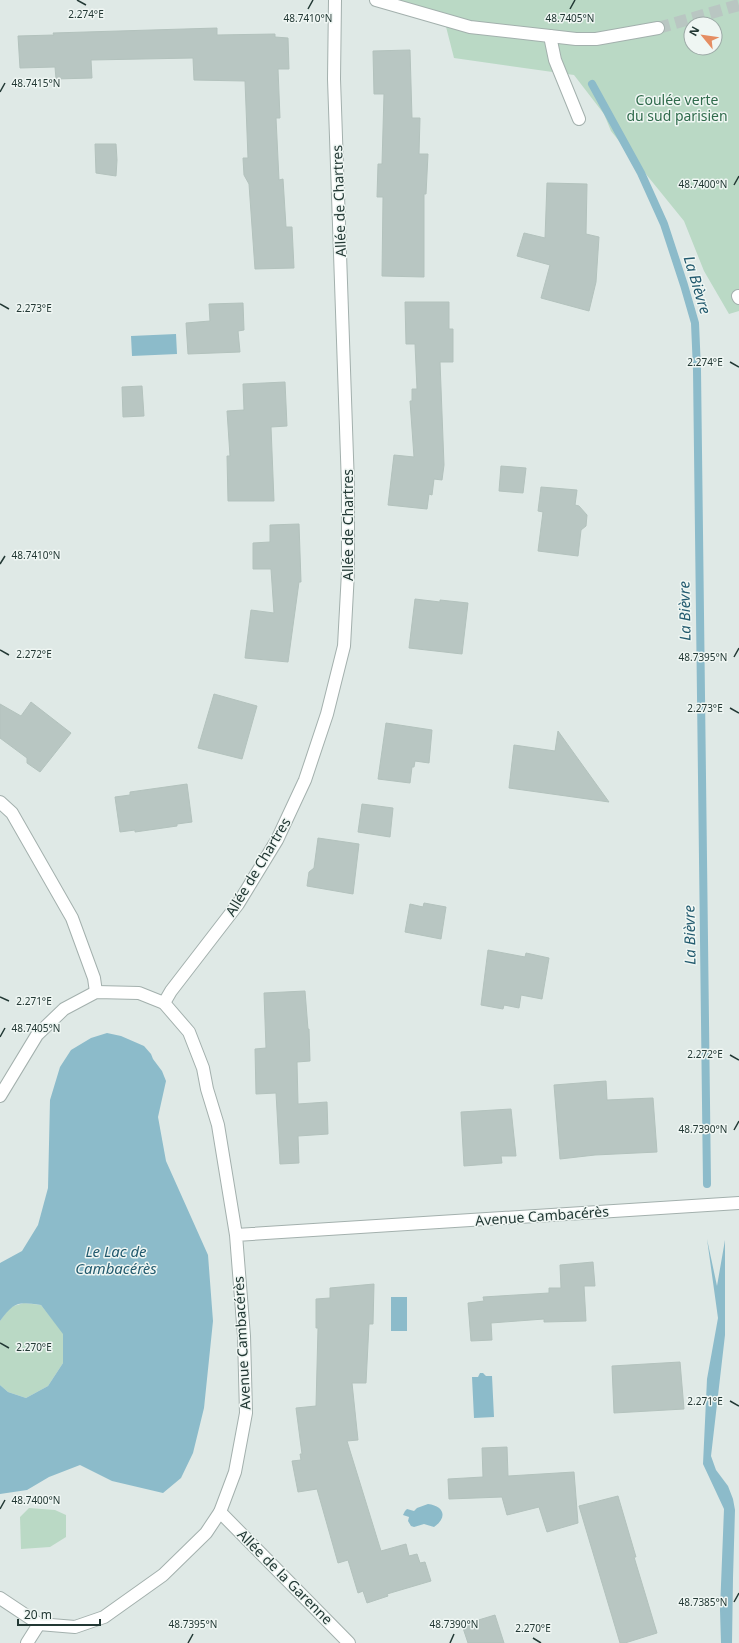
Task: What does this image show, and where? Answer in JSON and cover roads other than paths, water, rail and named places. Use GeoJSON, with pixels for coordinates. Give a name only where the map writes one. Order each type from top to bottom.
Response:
{"type":"FeatureCollection","features":[{"type":"Feature","properties":{"kind":"street","name":"Allée de Chartres"},"geometry":{"type":"LineString","coordinates":[[164,1003],[171,991],[238,904],[277,840],[305,780],[327,714],[344,646],[348,572],[348,486],[334,80],[335,0]]}},
{"type":"Feature","properties":{"kind":"street"},"geometry":{"type":"LineString","coordinates":[[376,0],[470,27],[576,39],[596,39],[658,28]]}},
{"type":"Feature","properties":{"kind":"street"},"geometry":{"type":"LineString","coordinates":[[550,36],[555,60],[579,119]]}},
{"type":"Feature","properties":{"kind":"street"},"geometry":{"type":"LineString","coordinates":[[0,802],[12,813],[72,918],[94,978],[96,992]]}},
{"type":"Feature","properties":{"kind":"street","name":"Avenue Cambacérès"},"geometry":{"type":"LineString","coordinates":[[0,1096],[37,1035],[64,1009],[96,992],[139,993],[164,1003],[189,1032],[203,1068],[207,1089],[218,1124],[236,1235],[244,1336],[246,1413],[235,1472],[220,1512],[206,1533],[163,1575],[104,1617],[75,1627],[39,1624],[0,1598]]}},
{"type":"Feature","properties":{"kind":"street","name":"Avenue Cambacérès"},"geometry":{"type":"LineString","coordinates":[[236,1235],[739,1203]]}},
{"type":"Feature","properties":{"kind":"street","name":"Allée de la Garenne"},"geometry":{"type":"LineString","coordinates":[[220,1512],[349,1643]]}},
{"type":"Feature","properties":{"kind":"street"},"geometry":{"type":"LineString","coordinates":[[27,1643],[39,1624]]}},
{"type":"Feature","properties":{"kind":"water"},"geometry":{"type":"Polygon","coordinates":[[[176,334],[177,354],[132,356],[131,336],[176,334]]]}},
{"type":"Feature","properties":{"kind":"water","name":"Le Lac de Cambacérès"},"geometry":{"type":"Polygon","coordinates":[[[107,1033],[121,1036],[144,1046],[162,1071],[166,1081],[158,1117],[166,1161],[208,1255],[213,1321],[204,1408],[193,1453],[181,1478],[163,1493],[112,1481],[80,1465],[49,1477],[27,1490],[0,1494],[0,1385],[8,1392],[26,1398],[48,1386],[63,1363],[63,1334],[41,1305],[27,1303],[18,1304],[14,1306],[0,1321],[0,1263],[22,1251],[38,1225],[48,1188],[50,1100],[60,1067],[71,1050],[91,1038],[107,1033]]]}},
{"type":"Feature","properties":{"kind":"water"},"geometry":{"type":"Polygon","coordinates":[[[707,1239],[717,1286],[725,1240],[725,1335],[711,1456],[716,1470],[728,1486],[735,1510],[732,1643],[721,1643],[720,1610],[724,1509],[703,1464],[707,1379],[718,1318],[707,1239]]]}},
{"type":"Feature","properties":{"kind":"water"},"geometry":{"type":"Polygon","coordinates":[[[391,1297],[407,1297],[407,1331],[391,1331],[391,1297]]]}},
{"type":"Feature","properties":{"kind":"water"},"geometry":{"type":"Polygon","coordinates":[[[480,1373],[483,1373],[486,1376],[492,1376],[494,1417],[474,1418],[472,1377],[478,1377],[480,1373]]]}},
{"type":"Feature","properties":{"kind":"water"},"geometry":{"type":"Polygon","coordinates":[[[428,1504],[438,1507],[441,1510],[442,1516],[438,1523],[434,1527],[424,1524],[414,1527],[411,1526],[408,1521],[409,1517],[403,1515],[405,1511],[407,1509],[414,1511],[417,1508],[428,1504]]]}},
{"type":"Feature","properties":{"kind":"waterway","name":"La Bièvre"},"geometry":{"type":"LineString","coordinates":[[592,84],[641,173],[664,224],[695,323],[697,370],[707,1184]]}},
{"type":"Feature","properties":{"kind":"tunnel"},"geometry":{"type":"LineString","coordinates":[[658,28],[739,5]]}},
{"type":"Feature","properties":{"kind":"park label","name":"Coulée verte du sud parisien"},"geometry":{"type":"Point","coordinates":[677,108]}}]}
